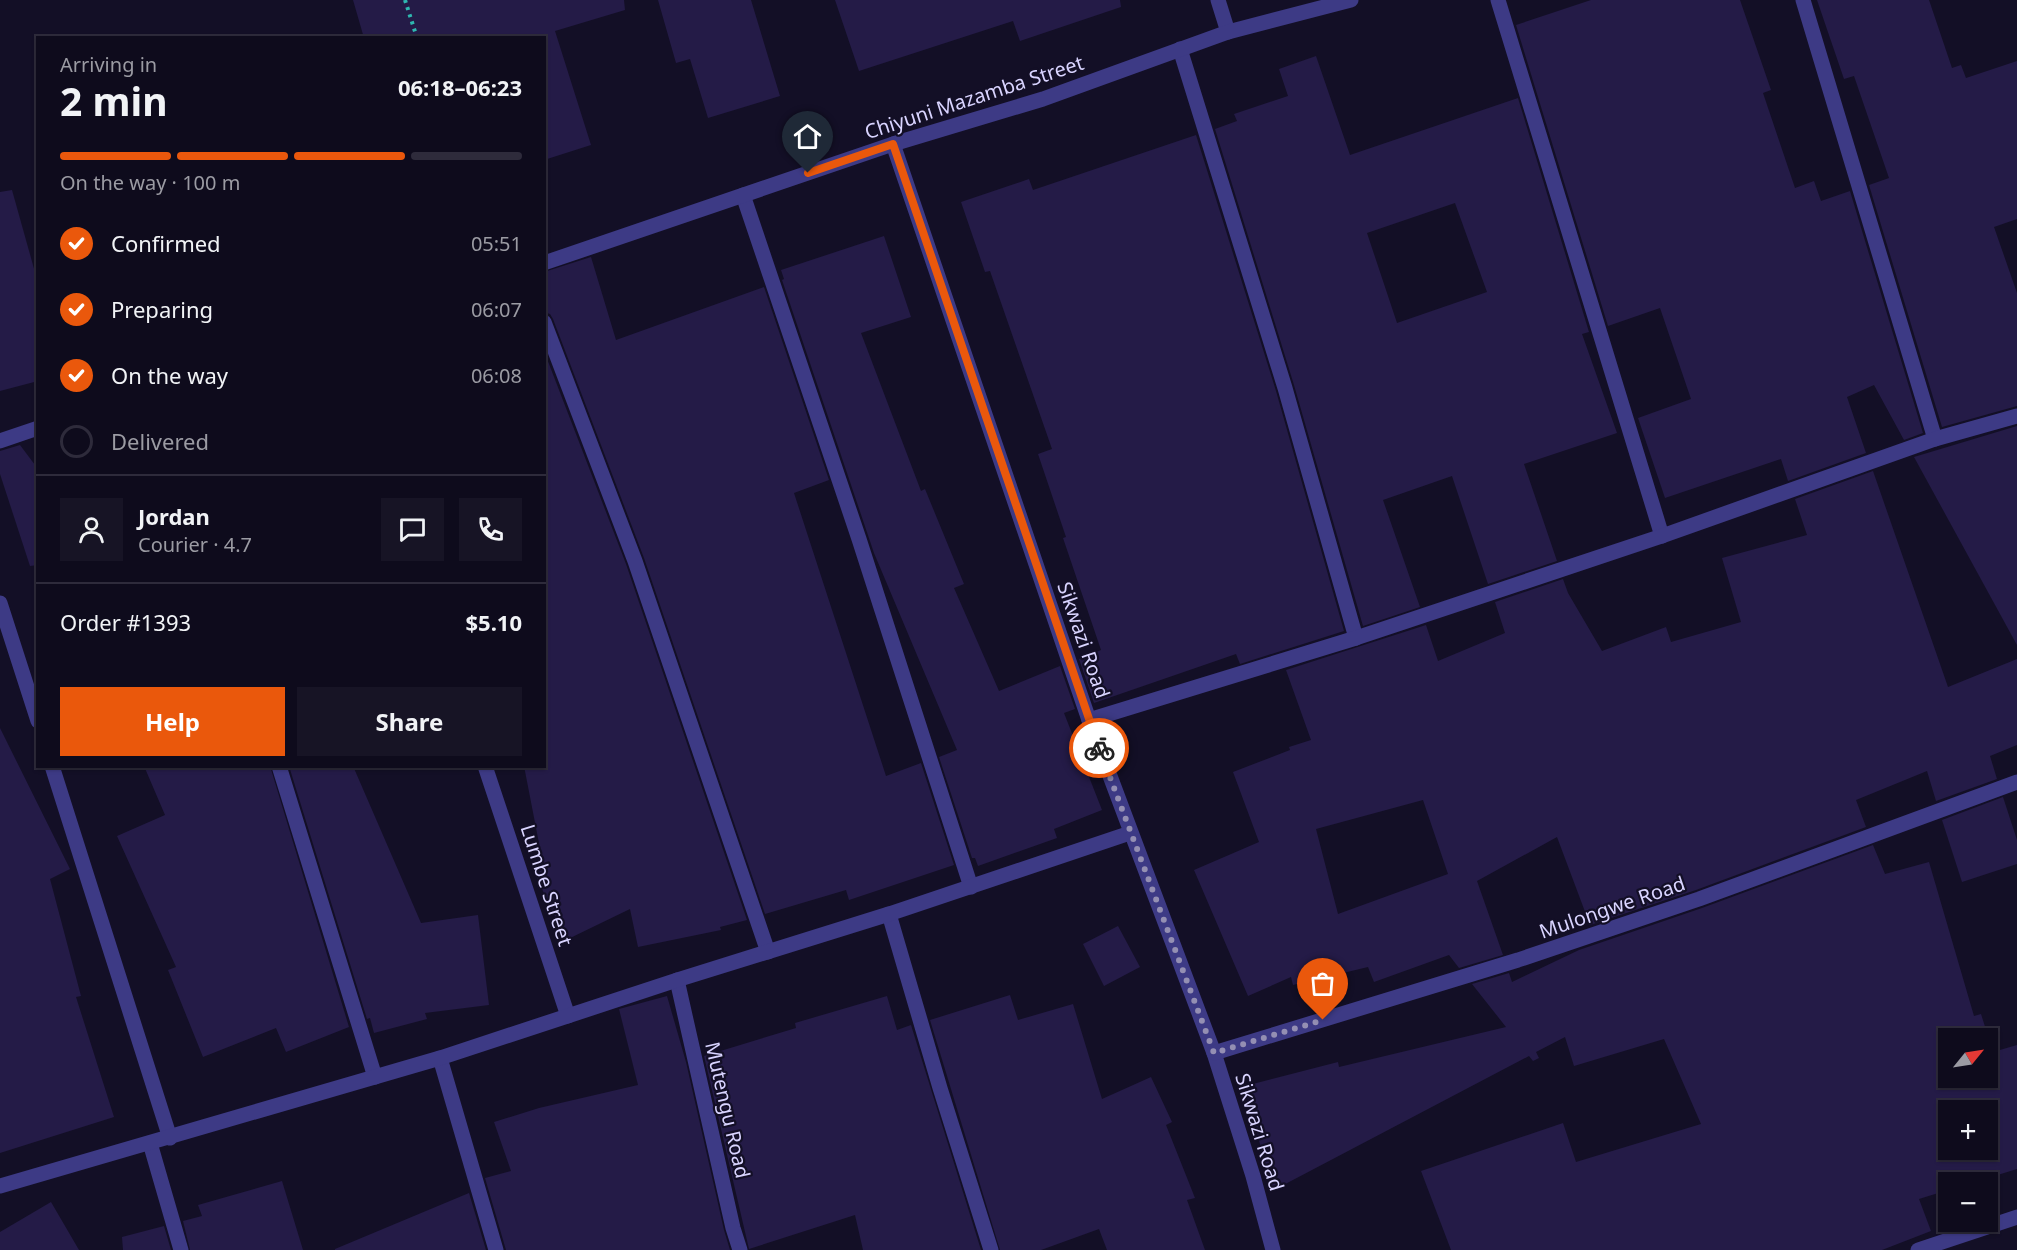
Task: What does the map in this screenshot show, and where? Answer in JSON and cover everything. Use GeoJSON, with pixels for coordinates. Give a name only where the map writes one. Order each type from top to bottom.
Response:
{"type":"FeatureCollection","features":[{"type":"Feature","properties":{"kind":"street"},"geometry":{"type":"LineString","coordinates":[[1218,0],[1228,32]]}},
{"type":"Feature","properties":{"kind":"street","name":"Chiyuni Mazamba Street"},"geometry":{"type":"LineString","coordinates":[[546,262],[893,144],[1043,99],[1228,32],[1351,0]]}},
{"type":"Feature","properties":{"kind":"street"},"geometry":{"type":"LineString","coordinates":[[1498,0],[1662,536]]}},
{"type":"Feature","properties":{"kind":"street"},"geometry":{"type":"LineString","coordinates":[[1803,0],[1935,439]]}},
{"type":"Feature","properties":{"kind":"street"},"geometry":{"type":"LineString","coordinates":[[1180,50],[1286,388],[1356,638]]}},
{"type":"Feature","properties":{"kind":"street","name":"Sikwazi Road"},"geometry":{"type":"LineString","coordinates":[[893,144],[1089,720],[1214,1053],[1253,1176],[1273,1250]]}},
{"type":"Feature","properties":{"kind":"street"},"geometry":{"type":"LineString","coordinates":[[743,195],[859,539],[970,886]]}},
{"type":"Feature","properties":{"kind":"street"},"geometry":{"type":"LineString","coordinates":[[546,327],[635,561],[768,952]]}},
{"type":"Feature","properties":{"kind":"street"},"geometry":{"type":"LineString","coordinates":[[1089,720],[1356,638],[1662,536],[1935,439],[2017,416]]}},
{"type":"Feature","properties":{"kind":"street"},"geometry":{"type":"LineString","coordinates":[[0,441],[36,430]]}},
{"type":"Feature","properties":{"kind":"street"},"geometry":{"type":"LineString","coordinates":[[0,603],[36,715]]}},
{"type":"Feature","properties":{"kind":"street"},"geometry":{"type":"LineString","coordinates":[[53,768],[170,1138]]}},
{"type":"Feature","properties":{"kind":"street"},"geometry":{"type":"LineString","coordinates":[[280,768],[375,1077]]}},
{"type":"Feature","properties":{"kind":"street","name":"Lumbe Street"},"geometry":{"type":"LineString","coordinates":[[486,768],[568,1016]]}},
{"type":"Feature","properties":{"kind":"street","name":"Mulongwe Road"},"geometry":{"type":"LineString","coordinates":[[1214,1053],[1518,960],[1699,899],[2017,782]]}},
{"type":"Feature","properties":{"kind":"street"},"geometry":{"type":"LineString","coordinates":[[0,1186],[440,1058],[676,980],[889,914],[1130,833]]}},
{"type":"Feature","properties":{"kind":"street"},"geometry":{"type":"LineString","coordinates":[[889,914],[991,1250]]}},
{"type":"Feature","properties":{"kind":"street","name":"Mutengu Road"},"geometry":{"type":"LineString","coordinates":[[676,980],[740,1250]]}},
{"type":"Feature","properties":{"kind":"street"},"geometry":{"type":"LineString","coordinates":[[440,1058],[496,1250]]}},
{"type":"Feature","properties":{"kind":"street"},"geometry":{"type":"LineString","coordinates":[[150,1143],[181,1250]]}},
{"type":"Feature","properties":{"kind":"street"},"geometry":{"type":"LineString","coordinates":[[1918,1250],[2017,1217]]}},
{"type":"Feature","properties":{"kind":"path"},"geometry":{"type":"LineString","coordinates":[[405,0],[416,36]]}},
{"type":"Feature","properties":{"kind":"building"},"geometry":{"type":"Polygon","coordinates":[[[353,0],[624,0],[625,10],[555,31],[591,145],[546,159],[546,36],[363,36],[353,0]]]}},
{"type":"Feature","properties":{"kind":"building"},"geometry":{"type":"Polygon","coordinates":[[[658,0],[751,0],[780,96],[708,118],[690,59],[676,63],[658,0]]]}},
{"type":"Feature","properties":{"kind":"building"},"geometry":{"type":"Polygon","coordinates":[[[835,0],[1120,0],[1121,7],[1020,41],[1013,21],[859,71],[835,0]]]}},
{"type":"Feature","properties":{"kind":"building"},"geometry":{"type":"Polygon","coordinates":[[[1591,0],[1740,0],[1771,90],[1763,93],[1795,188],[1814,181],[1821,201],[1850,191],[1923,433],[1904,440],[1874,385],[1847,397],[1866,453],[1788,481],[1781,459],[1665,498],[1638,418],[1691,399],[1660,308],[1608,326],[1516,25],[1591,0]]]}},
{"type":"Feature","properties":{"kind":"building"},"geometry":{"type":"Polygon","coordinates":[[[1817,0],[1929,0],[1952,68],[1961,65],[1966,78],[2017,61],[2017,219],[1994,227],[2017,293],[2017,406],[1942,427],[1869,185],[1889,178],[1854,76],[1844,79],[1817,0]]]}},
{"type":"Feature","properties":{"kind":"building"},"geometry":{"type":"Polygon","coordinates":[[[1316,56],[1350,155],[1518,98],[1589,332],[1582,334],[1617,433],[1524,464],[1557,561],[1488,584],[1452,476],[1383,500],[1420,607],[1363,626],[1294,385],[1215,129],[1237,121],[1234,114],[1288,96],[1279,69],[1316,56]],[[1455,203],[1367,233],[1397,323],[1487,292],[1455,203]]]}},
{"type":"Feature","properties":{"kind":"building"},"geometry":{"type":"Polygon","coordinates":[[[1196,135],[1276,391],[1344,631],[1240,664],[1236,654],[1094,703],[1079,659],[1101,650],[1063,538],[1066,537],[1038,454],[1052,449],[990,271],[985,272],[961,202],[1029,179],[1033,190],[1196,135]]]}},
{"type":"Feature","properties":{"kind":"building"},"geometry":{"type":"Polygon","coordinates":[[[12,190],[36,276],[36,382],[0,391],[0,192],[12,190]]]}},
{"type":"Feature","properties":{"kind":"building"},"geometry":{"type":"Polygon","coordinates":[[[884,236],[911,317],[861,333],[921,491],[925,489],[964,584],[954,588],[999,691],[1060,666],[1075,709],[1064,713],[1102,810],[1054,829],[1057,838],[978,866],[975,858],[972,858],[939,757],[957,750],[874,553],[782,280],[784,279],[781,270],[884,236]]]}},
{"type":"Feature","properties":{"kind":"building"},"geometry":{"type":"Polygon","coordinates":[[[591,257],[616,340],[764,287],[829,480],[794,493],[886,776],[921,763],[954,865],[849,900],[846,890],[765,914],[644,558],[553,319],[546,313],[546,271],[591,257]]]}},
{"type":"Feature","properties":{"kind":"building"},"geometry":{"type":"Polygon","coordinates":[[[546,356],[626,564],[747,920],[720,927],[721,930],[638,947],[630,909],[566,940],[535,874],[544,869],[524,768],[546,768],[546,356]]]}},
{"type":"Feature","properties":{"kind":"building"},"geometry":{"type":"Polygon","coordinates":[[[2017,426],[2017,645],[1914,457],[2017,426]]]}},
{"type":"Feature","properties":{"kind":"building"},"geometry":{"type":"Polygon","coordinates":[[[20,445],[36,466],[36,565],[30,566],[0,474],[0,451],[20,445]]]}},
{"type":"Feature","properties":{"kind":"building"},"geometry":{"type":"Polygon","coordinates":[[[1873,471],[1948,687],[2017,659],[2017,745],[1990,756],[1997,779],[1936,801],[1927,771],[1856,800],[1866,827],[1696,890],[1590,925],[1557,837],[1477,881],[1503,955],[1459,968],[1449,955],[1374,982],[1368,967],[1293,985],[1291,977],[1248,996],[1194,870],[1259,842],[1233,772],[1290,750],[1289,747],[1311,740],[1286,670],[1426,625],[1438,661],[1505,633],[1495,602],[1563,579],[1568,593],[1602,651],[1666,627],[1671,642],[1741,622],[1722,558],[1807,535],[1795,499],[1873,471]],[[1423,800],[1316,829],[1338,914],[1448,874],[1423,800]]]}},
{"type":"Feature","properties":{"kind":"building"},"geometry":{"type":"Polygon","coordinates":[[[0,728],[70,869],[50,879],[81,996],[76,997],[114,1117],[0,1153],[0,728]]]}},
{"type":"Feature","properties":{"kind":"building"},"geometry":{"type":"Polygon","coordinates":[[[145,768],[271,768],[349,1027],[286,1052],[276,1028],[203,1057],[168,970],[176,967],[117,836],[165,815],[145,768]]]}},
{"type":"Feature","properties":{"kind":"building"},"geometry":{"type":"Polygon","coordinates":[[[290,768],[354,768],[421,923],[478,915],[489,1005],[425,1013],[427,1019],[374,1033],[370,1018],[367,1019],[290,768]]]}},
{"type":"Feature","properties":{"kind":"building"},"geometry":{"type":"Polygon","coordinates":[[[2003,797],[2017,840],[2017,864],[1962,882],[1942,820],[2003,797]]]}},
{"type":"Feature","properties":{"kind":"building"},"geometry":{"type":"Polygon","coordinates":[[[1873,845],[1885,874],[1929,862],[1974,1016],[1981,1014],[1985,1028],[1938,1028],[1938,1088],[1998,1088],[1998,1051],[2017,1045],[2017,1169],[1998,1175],[1998,1172],[1938,1172],[1938,1193],[1919,1199],[1931,1231],[1882,1250],[1451,1250],[1421,1171],[1563,1123],[1576,1162],[1701,1124],[1664,1039],[1574,1066],[1565,1037],[1536,1052],[1539,1058],[1533,1061],[1529,1056],[1272,1191],[1245,1086],[1338,1062],[1339,1067],[1506,1027],[1472,984],[1509,973],[1512,982],[1579,950],[1702,908],[1873,845]]]}},
{"type":"Feature","properties":{"kind":"building"},"geometry":{"type":"Polygon","coordinates":[[[1118,926],[1140,967],[1104,986],[1083,944],[1118,926]]]}},
{"type":"Feature","properties":{"kind":"building"},"geometry":{"type":"Polygon","coordinates":[[[1010,995],[1018,1020],[1073,1004],[1102,1099],[1151,1077],[1172,1122],[1166,1125],[1195,1198],[1187,1200],[1205,1250],[1107,1250],[1099,1229],[1041,1250],[1000,1250],[930,1020],[1010,995]]]}},
{"type":"Feature","properties":{"kind":"building"},"geometry":{"type":"Polygon","coordinates":[[[667,996],[686,1062],[730,1250],[506,1250],[485,1178],[511,1171],[494,1122],[539,1108],[638,1085],[619,1009],[667,996]]]}},
{"type":"Feature","properties":{"kind":"building"},"geometry":{"type":"Polygon","coordinates":[[[887,996],[897,1030],[911,1025],[981,1250],[863,1250],[855,1215],[749,1249],[704,1056],[796,1028],[795,1023],[887,996]]]}},
{"type":"Feature","properties":{"kind":"building"},"geometry":{"type":"Polygon","coordinates":[[[282,1181],[303,1250],[190,1250],[183,1221],[202,1216],[198,1205],[282,1181]]]}},
{"type":"Feature","properties":{"kind":"building"},"geometry":{"type":"Polygon","coordinates":[[[469,1193],[486,1250],[335,1250],[335,1249],[469,1193]]]}},
{"type":"Feature","properties":{"kind":"building"},"geometry":{"type":"Polygon","coordinates":[[[51,1202],[79,1250],[0,1250],[0,1232],[51,1202]]]}},
{"type":"Feature","properties":{"kind":"building"},"geometry":{"type":"Polygon","coordinates":[[[164,1226],[171,1250],[123,1250],[122,1237],[164,1226]]]}},
{"type":"Feature","properties":{"kind":"way so far"},"geometry":{"type":"LineString","coordinates":[[1099,748],[1214,1053],[1323,1020]]}},
{"type":"Feature","properties":{"kind":"route"},"geometry":{"type":"LineString","coordinates":[[808,173],[893,144],[1099,748]]}}]}
